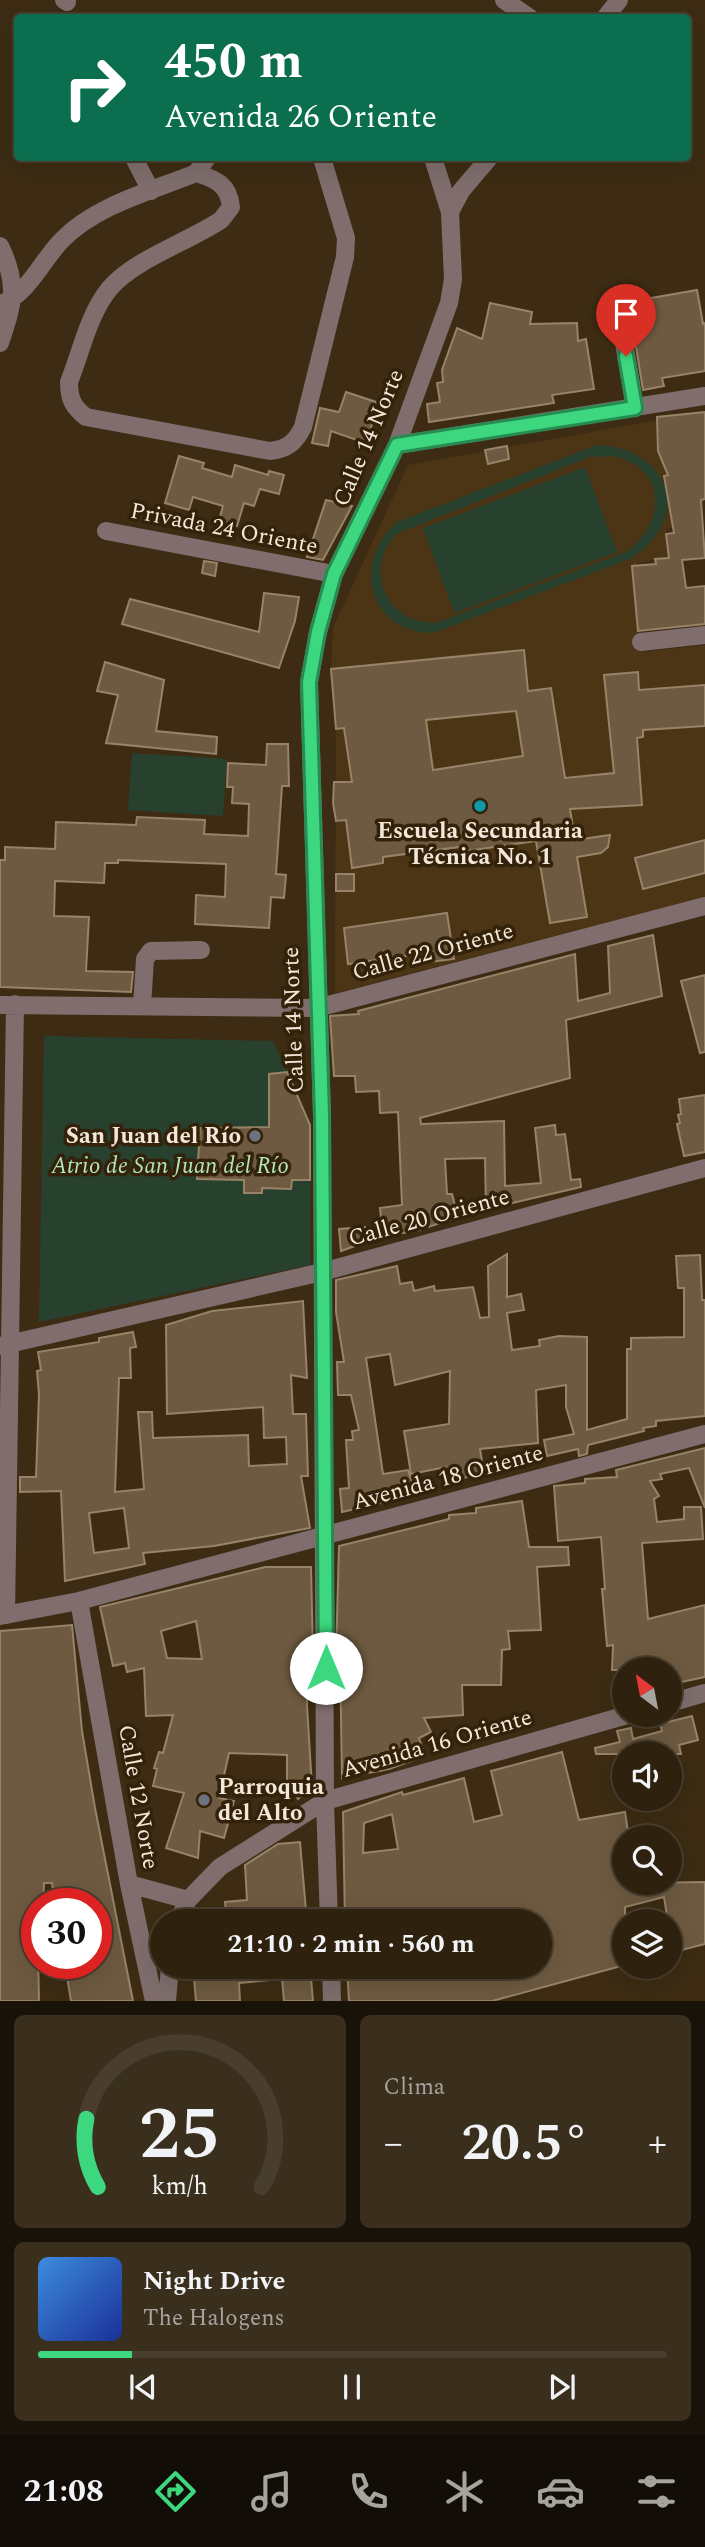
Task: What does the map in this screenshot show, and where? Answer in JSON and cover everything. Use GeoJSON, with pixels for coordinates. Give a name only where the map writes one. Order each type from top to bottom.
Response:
{"type":"FeatureCollection","features":[{"type":"Feature","properties":{"kind":"street"},"geometry":{"type":"LineString","coordinates":[[608,14],[619,0]]}},
{"type":"Feature","properties":{"kind":"street"},"geometry":{"type":"LineString","coordinates":[[136,161],[151,191]]}},
{"type":"Feature","properties":{"kind":"street"},"geometry":{"type":"LineString","coordinates":[[7,302],[45,258],[74,230],[104,211],[195,173],[205,161]]}},
{"type":"Feature","properties":{"kind":"street"},"geometry":{"type":"LineString","coordinates":[[195,173],[216,179],[230,194],[231,207],[220,220],[126,273],[110,287],[99,304],[69,382],[69,396],[74,408],[86,417],[270,451],[290,445],[303,427],[345,257],[346,238],[323,161]]}},
{"type":"Feature","properties":{"kind":"street","name":"Calle 14 Norte"},"geometry":{"type":"LineString","coordinates":[[329,1909],[325,1801],[326,1536],[322,1116],[309,682],[318,632],[334,574],[397,445],[449,303],[453,279],[450,212],[434,161]]}},
{"type":"Feature","properties":{"kind":"street"},"geometry":{"type":"LineString","coordinates":[[450,212],[461,191],[486,161]]}},
{"type":"Feature","properties":{"kind":"street"},"geometry":{"type":"LineString","coordinates":[[0,246],[8,262],[7,302],[0,343]]}},
{"type":"Feature","properties":{"kind":"street"},"geometry":{"type":"LineString","coordinates":[[622,331],[635,408]]}},
{"type":"Feature","properties":{"kind":"street"},"geometry":{"type":"LineString","coordinates":[[397,445],[705,396]]}},
{"type":"Feature","properties":{"kind":"street","name":"Privada 24 Oriente"},"geometry":{"type":"LineString","coordinates":[[106,531],[334,574]]}},
{"type":"Feature","properties":{"kind":"street"},"geometry":{"type":"LineString","coordinates":[[641,642],[705,635]]}},
{"type":"Feature","properties":{"kind":"street","name":"Calle 22 Oriente"},"geometry":{"type":"LineString","coordinates":[[7,1004],[317,1008],[705,906]]}},
{"type":"Feature","properties":{"kind":"street"},"geometry":{"type":"LineString","coordinates":[[142,1006],[145,958],[151,951],[201,950]]}},
{"type":"Feature","properties":{"kind":"street"},"geometry":{"type":"LineString","coordinates":[[3,1615],[7,1004]]}},
{"type":"Feature","properties":{"kind":"street","name":"Calle 20 Oriente"},"geometry":{"type":"LineString","coordinates":[[6,1345],[322,1272],[705,1168]]}},
{"type":"Feature","properties":{"kind":"street","name":"Avenida 18 Oriente"},"geometry":{"type":"LineString","coordinates":[[3,1615],[79,1601],[705,1434]]}},
{"type":"Feature","properties":{"kind":"street","name":"Calle 12 Norte"},"geometry":{"type":"LineString","coordinates":[[79,1601],[129,1884],[153,2001]]}},
{"type":"Feature","properties":{"kind":"street"},"geometry":{"type":"LineString","coordinates":[[682,1700],[705,1693]]}},
{"type":"Feature","properties":{"kind":"street","name":"Avenida 16 Oriente"},"geometry":{"type":"LineString","coordinates":[[184,1909],[188,1900],[220,1867],[325,1801],[612,1719]]}},
{"type":"Feature","properties":{"kind":"street"},"geometry":{"type":"LineString","coordinates":[[129,1884],[188,1900]]}},
{"type":"Feature","properties":{"kind":"street"},"geometry":{"type":"LineString","coordinates":[[167,2001],[169,1979]]}},
{"type":"Feature","properties":{"kind":"street"},"geometry":{"type":"LineString","coordinates":[[331,1979],[332,2001]]}},
{"type":"Feature","properties":{"kind":"shaded area"},"geometry":{"type":"Polygon","coordinates":[[[664,419],[682,526],[666,529],[671,557],[637,563],[643,652],[705,645],[705,897],[335,993],[336,729],[331,669],[333,628],[408,465],[664,419]]]}},
{"type":"Feature","properties":{"kind":"green space"},"geometry":{"type":"Polygon","coordinates":[[[597,445],[622,449],[642,458],[657,472],[665,488],[667,506],[662,525],[650,543],[630,559],[433,633],[411,630],[393,621],[381,608],[373,592],[371,574],[374,556],[383,538],[397,522],[597,445]],[[613,456],[590,457],[396,534],[386,548],[381,563],[385,592],[393,605],[404,615],[419,621],[436,623],[626,552],[649,526],[655,497],[652,484],[644,472],[631,462],[613,456]]]}},
{"type":"Feature","properties":{"kind":"green space"},"geometry":{"type":"Polygon","coordinates":[[[585,467],[617,552],[454,613],[423,528],[585,467]]]}},
{"type":"Feature","properties":{"kind":"green space"},"geometry":{"type":"Polygon","coordinates":[[[132,753],[227,759],[223,816],[128,810],[132,753]]]}},
{"type":"Feature","properties":{"kind":"green space","name":"Atrio de San Juan del Río"},"geometry":{"type":"Polygon","coordinates":[[[44,1036],[273,1041],[310,1125],[310,1265],[39,1322],[44,1036]]]}},
{"type":"Feature","properties":{"kind":"building"},"geometry":{"type":"Polygon","coordinates":[[[697,290],[703,324],[705,323],[705,371],[662,378],[664,386],[643,390],[633,328],[625,320],[615,322],[611,305],[697,290]]]}},
{"type":"Feature","properties":{"kind":"building"},"geometry":{"type":"Polygon","coordinates":[[[490,303],[532,312],[530,324],[577,323],[578,341],[586,339],[594,389],[552,395],[554,403],[429,422],[427,404],[440,402],[437,383],[443,382],[442,370],[457,328],[482,339],[490,303]]]}},
{"type":"Feature","properties":{"kind":"building"},"geometry":{"type":"Polygon","coordinates":[[[346,392],[379,403],[366,443],[331,431],[328,446],[312,443],[320,408],[339,412],[346,392]]]}},
{"type":"Feature","properties":{"kind":"building"},"geometry":{"type":"Polygon","coordinates":[[[705,412],[705,499],[701,500],[705,558],[682,560],[686,588],[705,586],[705,624],[638,631],[632,566],[656,564],[655,559],[669,558],[666,534],[674,533],[664,476],[668,475],[658,451],[657,417],[705,412]]]}},
{"type":"Feature","properties":{"kind":"building"},"geometry":{"type":"Polygon","coordinates":[[[507,446],[509,459],[488,464],[485,450],[507,446]]]}},
{"type":"Feature","properties":{"kind":"building"},"geometry":{"type":"Polygon","coordinates":[[[179,456],[204,463],[202,468],[232,477],[235,465],[268,475],[269,471],[284,475],[279,494],[260,489],[254,506],[244,503],[237,526],[219,520],[223,506],[193,497],[189,510],[165,503],[179,456]]]}},
{"type":"Feature","properties":{"kind":"building"},"geometry":{"type":"Polygon","coordinates":[[[326,500],[352,506],[323,560],[307,557],[326,500]]]}},
{"type":"Feature","properties":{"kind":"building"},"geometry":{"type":"Polygon","coordinates":[[[204,561],[217,563],[215,576],[202,573],[204,561]]]}},
{"type":"Feature","properties":{"kind":"building"},"geometry":{"type":"Polygon","coordinates":[[[264,593],[299,597],[295,621],[279,668],[122,624],[130,599],[259,632],[264,593]]]}},
{"type":"Feature","properties":{"kind":"building"},"geometry":{"type":"Polygon","coordinates":[[[524,650],[528,691],[551,688],[565,778],[614,773],[604,675],[638,672],[639,690],[705,685],[705,726],[643,730],[643,737],[637,738],[642,805],[570,809],[575,840],[610,835],[608,847],[601,853],[577,857],[587,917],[550,923],[536,841],[460,852],[460,847],[383,857],[383,863],[352,868],[346,820],[336,821],[333,803],[334,782],[352,782],[344,728],[336,729],[331,669],[524,650]],[[516,711],[426,720],[433,770],[523,756],[516,711]]]}},
{"type":"Feature","properties":{"kind":"building"},"geometry":{"type":"Polygon","coordinates":[[[105,662],[164,680],[156,731],[217,737],[216,754],[106,743],[118,695],[97,691],[105,662]]]}},
{"type":"Feature","properties":{"kind":"building"},"geometry":{"type":"Polygon","coordinates":[[[267,744],[288,744],[289,786],[282,786],[276,874],[286,875],[284,898],[271,897],[269,928],[195,924],[196,895],[225,897],[226,864],[118,860],[118,863],[105,863],[104,883],[55,881],[54,916],[89,917],[86,971],[133,972],[131,992],[0,987],[0,860],[5,860],[5,847],[55,849],[56,822],[136,825],[137,817],[205,820],[204,834],[248,836],[249,804],[232,803],[233,787],[227,787],[228,763],[266,765],[267,744]]]}},
{"type":"Feature","properties":{"kind":"building"},"geometry":{"type":"Polygon","coordinates":[[[705,840],[705,873],[643,889],[635,858],[705,840]]]}},
{"type":"Feature","properties":{"kind":"building"},"geometry":{"type":"Polygon","coordinates":[[[336,874],[354,874],[354,891],[336,891],[336,874]]]}},
{"type":"Feature","properties":{"kind":"building"},"geometry":{"type":"Polygon","coordinates":[[[447,913],[454,959],[422,963],[420,954],[348,964],[344,928],[447,913]]]}},
{"type":"Feature","properties":{"kind":"building"},"geometry":{"type":"Polygon","coordinates":[[[653,935],[662,996],[566,1020],[570,1078],[420,1118],[421,1124],[504,1121],[505,1186],[541,1183],[535,1128],[555,1125],[556,1135],[565,1134],[571,1180],[580,1179],[581,1187],[486,1209],[485,1158],[445,1159],[447,1194],[452,1194],[458,1217],[416,1231],[383,1236],[380,1208],[402,1205],[398,1112],[380,1113],[379,1091],[356,1092],[355,1076],[334,1076],[330,1016],[359,1014],[358,1011],[575,954],[578,1001],[610,993],[608,946],[653,935]]]}},
{"type":"Feature","properties":{"kind":"building"},"geometry":{"type":"Polygon","coordinates":[[[705,975],[705,1052],[700,1053],[681,981],[705,975]]]}},
{"type":"Feature","properties":{"kind":"building","name":"San Juan del Río"},"geometry":{"type":"Polygon","coordinates":[[[287,1072],[310,1125],[310,1180],[292,1180],[291,1189],[262,1188],[262,1193],[244,1193],[244,1180],[197,1179],[200,1128],[269,1127],[269,1074],[287,1072]]]}},
{"type":"Feature","properties":{"kind":"building"},"geometry":{"type":"Polygon","coordinates":[[[705,1095],[705,1152],[684,1156],[677,1124],[680,1123],[678,1115],[681,1114],[679,1099],[705,1095]]]}},
{"type":"Feature","properties":{"kind":"building"},"geometry":{"type":"Polygon","coordinates":[[[365,1227],[366,1242],[341,1251],[339,1229],[365,1227]]]}},
{"type":"Feature","properties":{"kind":"building"},"geometry":{"type":"Polygon","coordinates":[[[507,1254],[507,1297],[521,1294],[524,1310],[507,1313],[512,1350],[540,1346],[539,1340],[559,1336],[587,1337],[587,1430],[627,1419],[627,1349],[631,1349],[631,1338],[684,1337],[684,1288],[678,1288],[676,1256],[700,1255],[702,1300],[705,1300],[705,1416],[656,1421],[656,1426],[643,1428],[644,1431],[588,1445],[587,1454],[579,1456],[578,1449],[547,1456],[544,1440],[574,1434],[566,1407],[566,1385],[536,1390],[538,1443],[480,1449],[484,1473],[446,1482],[446,1467],[411,1474],[404,1431],[449,1424],[450,1371],[395,1385],[390,1354],[366,1358],[383,1474],[408,1470],[415,1491],[399,1499],[342,1512],[340,1489],[349,1488],[346,1440],[353,1440],[352,1431],[359,1430],[351,1395],[338,1395],[337,1362],[344,1362],[336,1312],[336,1280],[397,1266],[400,1284],[412,1282],[414,1291],[434,1286],[435,1291],[473,1287],[480,1318],[489,1317],[488,1266],[507,1254]]]}},
{"type":"Feature","properties":{"kind":"building"},"geometry":{"type":"Polygon","coordinates":[[[303,1301],[307,1378],[291,1375],[293,1414],[306,1414],[308,1476],[301,1476],[310,1528],[214,1546],[143,1553],[145,1564],[65,1581],[61,1491],[20,1492],[20,1477],[36,1477],[39,1394],[37,1371],[41,1370],[38,1352],[99,1342],[99,1338],[133,1332],[136,1347],[130,1348],[131,1378],[119,1378],[115,1492],[144,1489],[138,1412],[152,1412],[153,1438],[248,1435],[249,1466],[287,1464],[286,1437],[264,1438],[263,1407],[167,1414],[166,1325],[212,1311],[303,1301]],[[124,1508],[89,1513],[94,1553],[129,1548],[124,1508]]]}},
{"type":"Feature","properties":{"kind":"building"},"geometry":{"type":"Polygon","coordinates":[[[705,1448],[705,1508],[689,1468],[660,1474],[662,1479],[650,1481],[659,1496],[654,1499],[657,1522],[684,1519],[684,1507],[701,1507],[703,1539],[642,1543],[648,1619],[705,1605],[705,1677],[682,1682],[682,1657],[613,1657],[613,1645],[607,1646],[601,1537],[558,1541],[554,1486],[585,1483],[585,1479],[617,1477],[616,1470],[705,1448]]]}},
{"type":"Feature","properties":{"kind":"building"},"geometry":{"type":"Polygon","coordinates":[[[522,1501],[529,1547],[568,1547],[569,1565],[537,1567],[541,1630],[508,1631],[510,1649],[502,1650],[501,1685],[462,1685],[463,1715],[424,1718],[431,1732],[419,1738],[425,1756],[389,1769],[342,1778],[340,1655],[336,1656],[339,1546],[449,1519],[449,1515],[476,1513],[476,1508],[522,1501]]]}},
{"type":"Feature","properties":{"kind":"building"},"geometry":{"type":"Polygon","coordinates":[[[265,1567],[311,1567],[313,1656],[309,1656],[307,1706],[312,1787],[298,1799],[287,1780],[287,1755],[229,1753],[219,1798],[234,1801],[224,1838],[200,1831],[198,1858],[166,1848],[184,1793],[153,1786],[157,1769],[154,1768],[159,1752],[163,1753],[173,1715],[146,1716],[144,1668],[127,1672],[125,1663],[113,1666],[100,1607],[265,1567]],[[196,1621],[161,1631],[167,1658],[202,1659],[196,1621]]]}},
{"type":"Feature","properties":{"kind":"building"},"geometry":{"type":"Polygon","coordinates":[[[72,1625],[82,1731],[111,1888],[53,1888],[52,1883],[44,1883],[44,1888],[21,1888],[21,1979],[39,1979],[39,2001],[0,2001],[0,1631],[72,1625]]]}},
{"type":"Feature","properties":{"kind":"building"},"geometry":{"type":"Polygon","coordinates":[[[692,1716],[698,1740],[682,1744],[682,1741],[620,1741],[617,1731],[631,1728],[633,1739],[662,1731],[661,1727],[682,1727],[682,1718],[692,1716]]]}},
{"type":"Feature","properties":{"kind":"building"},"geometry":{"type":"Polygon","coordinates":[[[612,1744],[612,1754],[596,1754],[595,1748],[612,1744]]]}},
{"type":"Feature","properties":{"kind":"building"},"geometry":{"type":"Polygon","coordinates":[[[562,1752],[579,1820],[625,1812],[627,1825],[612,1825],[612,1895],[682,1895],[682,1882],[705,1882],[705,1944],[682,1950],[682,1909],[666,1909],[664,1897],[625,1909],[612,1909],[612,1969],[492,2001],[349,2001],[348,1979],[552,1979],[552,1909],[345,1909],[343,1812],[402,1792],[403,1795],[464,1778],[474,1822],[502,1815],[491,1771],[562,1752]],[[392,1814],[364,1823],[363,1853],[398,1849],[392,1814]]]}},
{"type":"Feature","properties":{"kind":"building"},"geometry":{"type":"Polygon","coordinates":[[[300,1842],[306,1909],[226,1909],[225,1902],[247,1900],[245,1865],[278,1844],[300,1842]]]}},
{"type":"Feature","properties":{"kind":"building"},"geometry":{"type":"Polygon","coordinates":[[[112,1894],[133,2001],[71,2001],[67,1979],[112,1979],[112,1894]]]}},
{"type":"Feature","properties":{"kind":"building"},"geometry":{"type":"Polygon","coordinates":[[[194,1979],[282,1979],[239,1983],[240,2001],[196,2001],[194,1979]]]}},
{"type":"Feature","properties":{"kind":"building"},"geometry":{"type":"Polygon","coordinates":[[[282,1979],[311,1979],[313,2001],[284,2001],[282,1979]]]}},
{"type":"Feature","properties":{"kind":"place","name":"Escuela Secundaria Técnica No. 1"},"geometry":{"type":"Point","coordinates":[480,806]}},
{"type":"Feature","properties":{"kind":"place","name":"San Juan del Río"},"geometry":{"type":"Point","coordinates":[255,1136]}},
{"type":"Feature","properties":{"kind":"place","name":"Parroquia del Alto"},"geometry":{"type":"Point","coordinates":[204,1800]}},
{"type":"Feature","properties":{"kind":"route"},"geometry":{"type":"LineString","coordinates":[[326,1668],[322,1116],[309,682],[318,632],[334,574],[397,445],[635,408],[626,356]]}}]}
